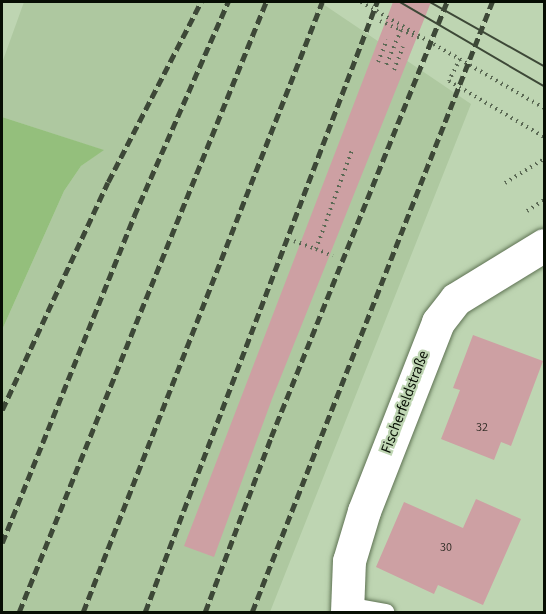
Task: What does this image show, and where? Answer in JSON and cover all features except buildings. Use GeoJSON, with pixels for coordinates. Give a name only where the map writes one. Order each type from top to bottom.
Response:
{"type":"FeatureCollection","features":[{"type":"Feature","properties":{"kind":"street","name":"Fischerfeldstraße"},"geometry":{"type":"LineString","coordinates":[[347,609],[348,561],[364,511],[438,322],[456,298],[544,245]]}},
{"type":"Feature","properties":{"kind":"lane"},"geometry":{"type":"LineString","coordinates":[[347,609],[386,612]]}},
{"type":"Feature","properties":{"kind":"path"},"geometry":{"type":"LineString","coordinates":[[361,2],[544,108]]}},
{"type":"Feature","properties":{"kind":"path"},"geometry":{"type":"LineString","coordinates":[[380,21],[421,39]]}},
{"type":"Feature","properties":{"kind":"path"},"geometry":{"type":"LineString","coordinates":[[386,66],[401,30]]}},
{"type":"Feature","properties":{"kind":"path"},"geometry":{"type":"LineString","coordinates":[[378,62],[387,40]]}},
{"type":"Feature","properties":{"kind":"path"},"geometry":{"type":"LineString","coordinates":[[394,70],[403,47]]}},
{"type":"Feature","properties":{"kind":"path"},"geometry":{"type":"LineString","coordinates":[[460,59],[449,81],[544,137]]}},
{"type":"Feature","properties":{"kind":"path"},"geometry":{"type":"LineString","coordinates":[[315,249],[352,150]]}},
{"type":"Feature","properties":{"kind":"path"},"geometry":{"type":"LineString","coordinates":[[505,183],[544,159]]}},
{"type":"Feature","properties":{"kind":"path"},"geometry":{"type":"LineString","coordinates":[[522,214],[544,200]]}},
{"type":"Feature","properties":{"kind":"path"},"geometry":{"type":"LineString","coordinates":[[294,240],[333,256]]}},
{"type":"Feature","properties":{"kind":"shaded area"},"geometry":{"type":"Polygon","coordinates":[[[24,2],[320,2],[471,104],[270,612],[2,612],[2,330],[64,191],[81,166],[103,150],[2,117],[2,63],[24,2]]]}},
{"type":"Feature","properties":{"kind":"green space"},"geometry":{"type":"Polygon","coordinates":[[[2,117],[104,150],[81,166],[64,191],[2,330],[2,117]]]}},
{"type":"Feature","properties":{"kind":"tram line"},"geometry":{"type":"LineString","coordinates":[[400,2],[544,86]]}},
{"type":"Feature","properties":{"kind":"tram line"},"geometry":{"type":"LineString","coordinates":[[430,2],[544,66]]}},
{"type":"Feature","properties":{"kind":"railway"},"geometry":{"type":"LineString","coordinates":[[2,410],[108,182],[201,2]]}},
{"type":"Feature","properties":{"kind":"railway"},"geometry":{"type":"LineString","coordinates":[[2,543],[134,216],[228,2]]}},
{"type":"Feature","properties":{"kind":"railway"},"geometry":{"type":"LineString","coordinates":[[19,612],[266,2]]}},
{"type":"Feature","properties":{"kind":"railway"},"geometry":{"type":"LineString","coordinates":[[83,612],[322,2]]}},
{"type":"Feature","properties":{"kind":"railway"},"geometry":{"type":"LineString","coordinates":[[145,612],[377,2]]}},
{"type":"Feature","properties":{"kind":"railway"},"geometry":{"type":"LineString","coordinates":[[205,612],[271,437],[447,2]]}},
{"type":"Feature","properties":{"kind":"railway"},"geometry":{"type":"LineString","coordinates":[[252,612],[492,2]]}}]}
